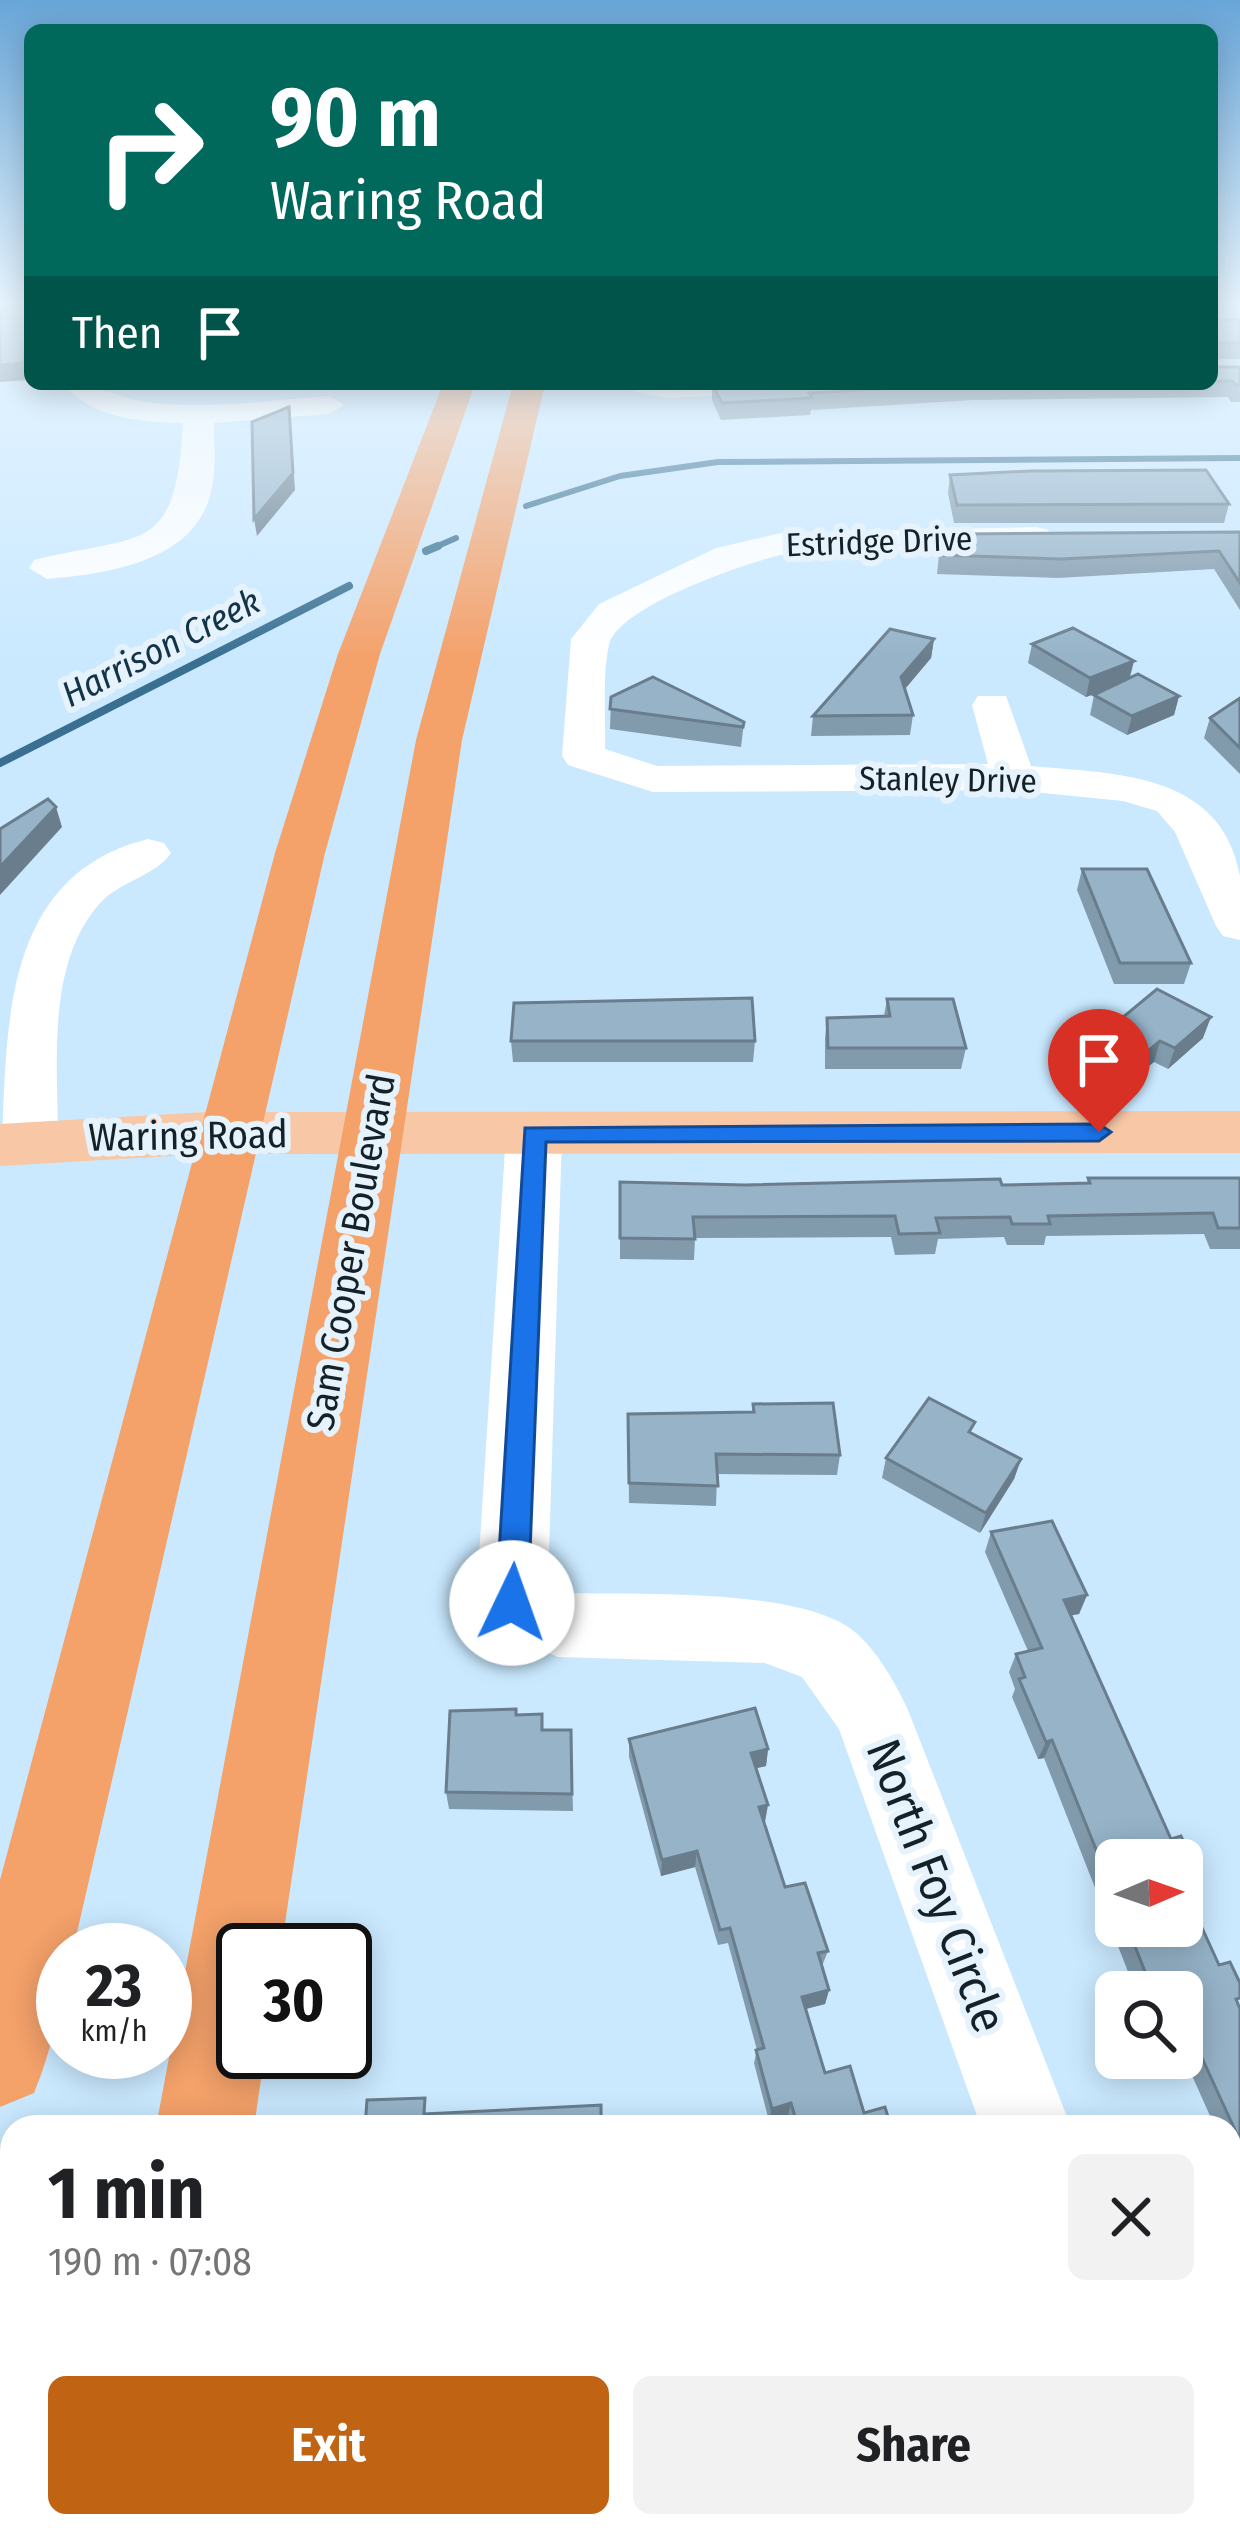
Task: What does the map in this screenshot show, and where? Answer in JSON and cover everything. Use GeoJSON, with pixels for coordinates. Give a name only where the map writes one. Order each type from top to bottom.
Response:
{"type":"FeatureCollection","features":[{"type":"Feature","properties":{"kind":"highway"},"geometry":{"type":"LineString","coordinates":[[0,2060],[247,1058],[359,655],[445,422]]}},
{"type":"Feature","properties":{"kind":"highway","name":"Sam Cooper Boulevard"},"geometry":{"type":"LineString","coordinates":[[207,2115],[439,740],[520,422]]}},
{"type":"Feature","properties":{"kind":"main road","name":"Waring Road"},"geometry":{"type":"LineString","coordinates":[[15,1143],[206,1133],[1240,1132]]}},
{"type":"Feature","properties":{"kind":"street"},"geometry":{"type":"LineString","coordinates":[[47,568],[115,557],[149,543],[178,522],[193,500],[198,422]]}},
{"type":"Feature","properties":{"kind":"street","name":"Estridge Drive"},"geometry":{"type":"LineString","coordinates":[[583,756],[590,639],[611,612],[729,556],[781,544],[846,538],[1078,537]]}},
{"type":"Feature","properties":{"kind":"street"},"geometry":{"type":"LineString","coordinates":[[992,705],[1013,777]]}},
{"type":"Feature","properties":{"kind":"street","name":"Stanley Drive"},"geometry":{"type":"LineString","coordinates":[[583,756],[652,779],[1013,777],[1126,788],[1173,802],[1196,828],[1240,926]]}},
{"type":"Feature","properties":{"kind":"street"},"geometry":{"type":"LineString","coordinates":[[15,1143],[53,942],[82,893],[148,853]]}},
{"type":"Feature","properties":{"kind":"street","name":"North Foy Circle"},"geometry":{"type":"LineString","coordinates":[[534,1134],[512,1603],[558,1625],[765,1631],[829,1654],[870,1710],[1022,2115]]}},
{"type":"Feature","properties":{"kind":"building"},"geometry":{"type":"Polygon","coordinates":[[[252,422],[290,422],[293,473],[254,519],[252,422]]]}},
{"type":"Feature","properties":{"kind":"building"},"geometry":{"type":"Polygon","coordinates":[[[1206,470],[1229,504],[957,505],[950,475],[1030,471],[1206,470]]]}},
{"type":"Feature","properties":{"kind":"building"},"geometry":{"type":"Polygon","coordinates":[[[1240,532],[1240,583],[1219,551],[1061,559],[939,555],[958,534],[1240,532]]]}},
{"type":"Feature","properties":{"kind":"building"},"geometry":{"type":"Polygon","coordinates":[[[1073,628],[1134,661],[1090,678],[1032,644],[1073,628]]]}},
{"type":"Feature","properties":{"kind":"building"},"geometry":{"type":"Polygon","coordinates":[[[890,629],[934,639],[901,677],[913,715],[813,716],[890,629]]]}},
{"type":"Feature","properties":{"kind":"building"},"geometry":{"type":"Polygon","coordinates":[[[1138,674],[1179,696],[1132,716],[1094,695],[1138,674]]]}},
{"type":"Feature","properties":{"kind":"building"},"geometry":{"type":"Polygon","coordinates":[[[653,677],[744,722],[743,727],[610,709],[611,697],[653,677]]]}},
{"type":"Feature","properties":{"kind":"building"},"geometry":{"type":"Polygon","coordinates":[[[1240,698],[1240,748],[1210,718],[1240,698]]]}},
{"type":"Feature","properties":{"kind":"building"},"geometry":{"type":"Polygon","coordinates":[[[48,799],[56,807],[0,867],[0,829],[48,799]]]}},
{"type":"Feature","properties":{"kind":"building"},"geometry":{"type":"Polygon","coordinates":[[[1082,869],[1147,869],[1191,963],[1120,963],[1082,869]]]}},
{"type":"Feature","properties":{"kind":"building"},"geometry":{"type":"Polygon","coordinates":[[[1157,989],[1211,1017],[1175,1048],[1160,1041],[1148,1051],[1130,1042],[1122,1018],[1157,989]]]}},
{"type":"Feature","properties":{"kind":"building"},"geometry":{"type":"Polygon","coordinates":[[[752,998],[755,1041],[511,1041],[514,1003],[752,998]]]}},
{"type":"Feature","properties":{"kind":"building"},"geometry":{"type":"Polygon","coordinates":[[[887,999],[953,999],[966,1048],[828,1048],[827,1018],[890,1016],[887,999]]]}},
{"type":"Feature","properties":{"kind":"building"},"geometry":{"type":"Polygon","coordinates":[[[1088,1178],[1240,1178],[1240,1228],[1218,1228],[1213,1213],[1048,1216],[1050,1224],[1012,1224],[1010,1217],[936,1218],[940,1233],[899,1234],[895,1216],[693,1217],[695,1239],[620,1238],[620,1182],[745,1185],[1000,1179],[1002,1185],[1090,1183],[1088,1178]]]}},
{"type":"Feature","properties":{"kind":"building"},"geometry":{"type":"Polygon","coordinates":[[[929,1398],[975,1422],[969,1432],[1021,1459],[986,1513],[886,1458],[929,1398]]]}},
{"type":"Feature","properties":{"kind":"building"},"geometry":{"type":"Polygon","coordinates":[[[833,1403],[840,1455],[716,1454],[718,1486],[629,1483],[628,1414],[754,1412],[753,1404],[833,1403]]]}},
{"type":"Feature","properties":{"kind":"building"},"geometry":{"type":"Polygon","coordinates":[[[1052,1521],[1087,1595],[1064,1600],[1171,1839],[1095,1839],[1095,1847],[1052,1740],[1046,1742],[1019,1679],[1025,1677],[1016,1654],[1042,1648],[991,1532],[1052,1521]]]}},
{"type":"Feature","properties":{"kind":"building"},"geometry":{"type":"Polygon","coordinates":[[[755,1708],[768,1749],[751,1753],[768,1805],[759,1807],[785,1887],[805,1883],[828,1951],[818,1953],[829,1990],[802,1997],[825,2073],[850,2066],[864,2113],[885,2107],[887,2115],[794,2115],[791,2103],[772,2109],[756,2050],[764,2048],[730,1928],[720,1930],[697,1851],[662,1860],[629,1739],[755,1708]]]}},
{"type":"Feature","properties":{"kind":"building"},"geometry":{"type":"Polygon","coordinates":[[[516,1709],[516,1715],[542,1714],[542,1730],[571,1730],[572,1794],[446,1792],[450,1711],[516,1709]]]}},
{"type":"Feature","properties":{"kind":"building"},"geometry":{"type":"Polygon","coordinates":[[[1203,1930],[1219,1965],[1230,1962],[1240,1983],[1240,1998],[1236,1999],[1240,2009],[1240,2115],[1228,2115],[1203,2060],[1203,1971],[1145,1971],[1135,1947],[1203,1947],[1203,1930]]]}},
{"type":"Feature","properties":{"kind":"building"},"geometry":{"type":"Polygon","coordinates":[[[425,2098],[424,2114],[601,2105],[601,2115],[366,2115],[367,2100],[425,2098]]]}},
{"type":"Feature","properties":{"kind":"waterway","name":"Harrison Creek"},"geometry":{"type":"LineString","coordinates":[[526,506],[620,476],[718,462],[1240,458]]}},
{"type":"Feature","properties":{"kind":"waterway","name":"Harrison Creek"},"geometry":{"type":"LineString","coordinates":[[435,547],[456,538]]}},
{"type":"Feature","properties":{"kind":"waterway","name":"Harrison Creek"},"geometry":{"type":"LineString","coordinates":[[426,551],[435,547]]}},
{"type":"Feature","properties":{"kind":"waterway","name":"Harrison Creek"},"geometry":{"type":"LineString","coordinates":[[0,763],[349,586]]}},
{"type":"Feature","properties":{"kind":"route"},"geometry":{"type":"LineString","coordinates":[[512,1603],[534,1134],[1099,1132]]}}]}
